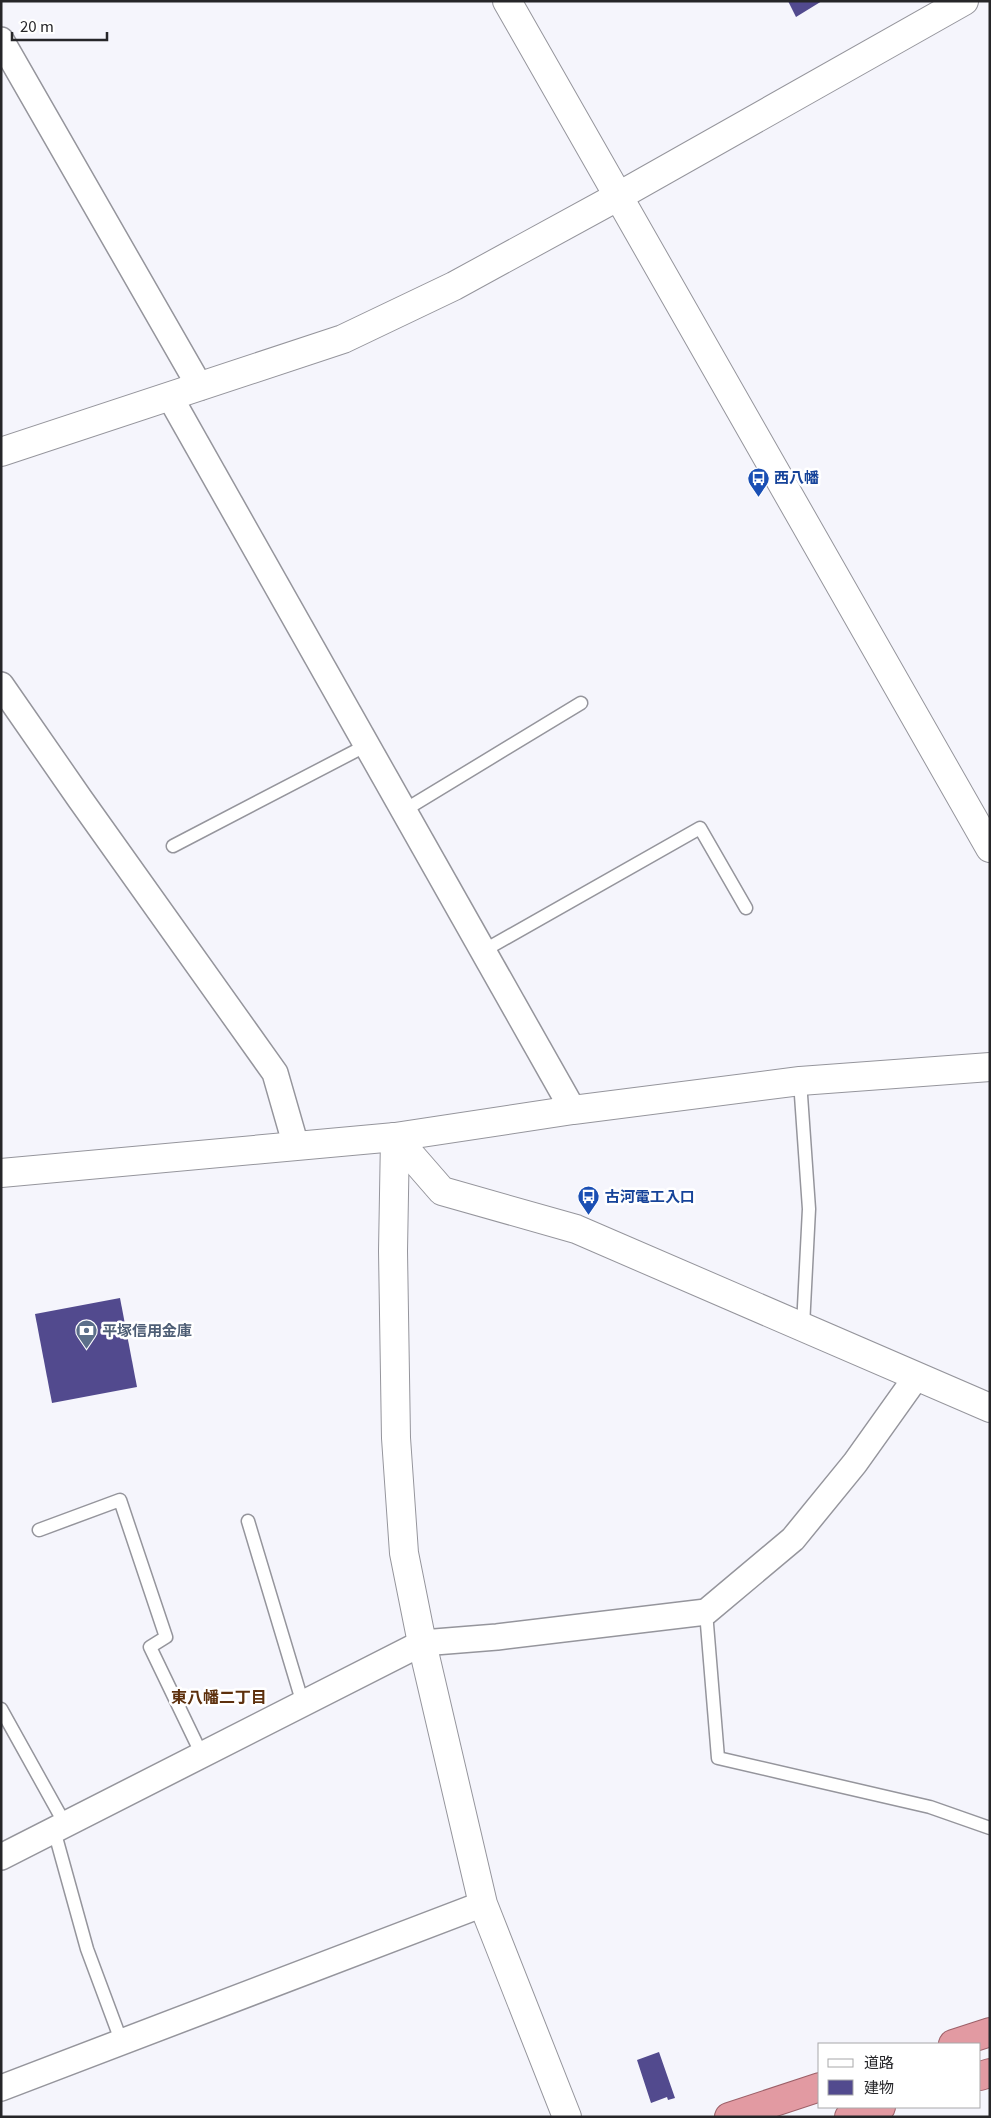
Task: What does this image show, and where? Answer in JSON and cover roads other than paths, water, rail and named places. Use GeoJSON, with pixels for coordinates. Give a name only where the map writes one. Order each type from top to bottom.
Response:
{"type":"FeatureCollection","features":[{"type":"Feature","properties":{"kind":"highway"},"geometry":{"type":"LineString","coordinates":[[956,2043],[990,2032]]}},
{"type":"Feature","properties":{"kind":"highway"},"geometry":{"type":"LineString","coordinates":[[729,2117],[818,2088]]}},
{"type":"Feature","properties":{"kind":"highway"},"geometry":{"type":"LineString","coordinates":[[849,2117],[878,2108]]}},
{"type":"Feature","properties":{"kind":"street"},"geometry":{"type":"LineString","coordinates":[[507,1],[617,197],[990,848]]}},
{"type":"Feature","properties":{"kind":"street"},"geometry":{"type":"LineString","coordinates":[[1,452],[343,338],[454,286],[617,197],[964,1]]}},
{"type":"Feature","properties":{"kind":"street"},"geometry":{"type":"LineString","coordinates":[[1,40],[200,387]]}},
{"type":"Feature","properties":{"kind":"street"},"geometry":{"type":"LineString","coordinates":[[170,396],[573,1110]]}},
{"type":"Feature","properties":{"kind":"street"},"geometry":{"type":"LineString","coordinates":[[1,685],[274,1073],[296,1146]]}},
{"type":"Feature","properties":{"kind":"street"},"geometry":{"type":"LineString","coordinates":[[1,1172],[396,1137],[573,1110],[800,1081],[990,1067]]}},
{"type":"Feature","properties":{"kind":"street"},"geometry":{"type":"LineString","coordinates":[[396,1137],[442,1191],[576,1229],[990,1408]]}},
{"type":"Feature","properties":{"kind":"street"},"geometry":{"type":"LineString","coordinates":[[396,1137],[393,1252],[396,1438],[404,1553],[422,1643],[483,1904],[567,2117]]}},
{"type":"Feature","properties":{"kind":"street"},"geometry":{"type":"LineString","coordinates":[[1,1857],[422,1643],[497,1638],[706,1612],[792,1539],[855,1464],[917,1376]]}},
{"type":"Feature","properties":{"kind":"street"},"geometry":{"type":"LineString","coordinates":[[1,2088],[483,1904]]}},
{"type":"Feature","properties":{"kind":"lane"},"geometry":{"type":"LineString","coordinates":[[403,811],[581,703]]}},
{"type":"Feature","properties":{"kind":"lane"},"geometry":{"type":"LineString","coordinates":[[173,846],[367,745]]}},
{"type":"Feature","properties":{"kind":"lane"},"geometry":{"type":"LineString","coordinates":[[483,951],[700,828],[746,908]]}},
{"type":"Feature","properties":{"kind":"lane"},"geometry":{"type":"LineString","coordinates":[[800,1081],[809,1209],[803,1326]]}},
{"type":"Feature","properties":{"kind":"lane"},"geometry":{"type":"LineString","coordinates":[[39,1530],[120,1500],[166,1637],[150,1647],[202,1755]]}},
{"type":"Feature","properties":{"kind":"lane"},"geometry":{"type":"LineString","coordinates":[[248,1521],[303,1704]]}},
{"type":"Feature","properties":{"kind":"lane"},"geometry":{"type":"LineString","coordinates":[[706,1612],[718,1758],[930,1807],[990,1828]]}},
{"type":"Feature","properties":{"kind":"lane"},"geometry":{"type":"LineString","coordinates":[[1,1709],[59,1827],[87,1949],[122,2043]]}},
{"type":"Feature","properties":{"kind":"place","name":"西八幡"},"geometry":{"type":"Point","coordinates":[758,497]}},
{"type":"Feature","properties":{"kind":"place","name":"古河電工入口"},"geometry":{"type":"Point","coordinates":[589,1216]}},
{"type":"Feature","properties":{"kind":"place","name":"平塚信用金庫"},"geometry":{"type":"Point","coordinates":[86,1350]}},
{"type":"Feature","properties":{"kind":"district","name":"東八幡二丁目"},"geometry":{"type":"Point","coordinates":[219,1697]}}]}
